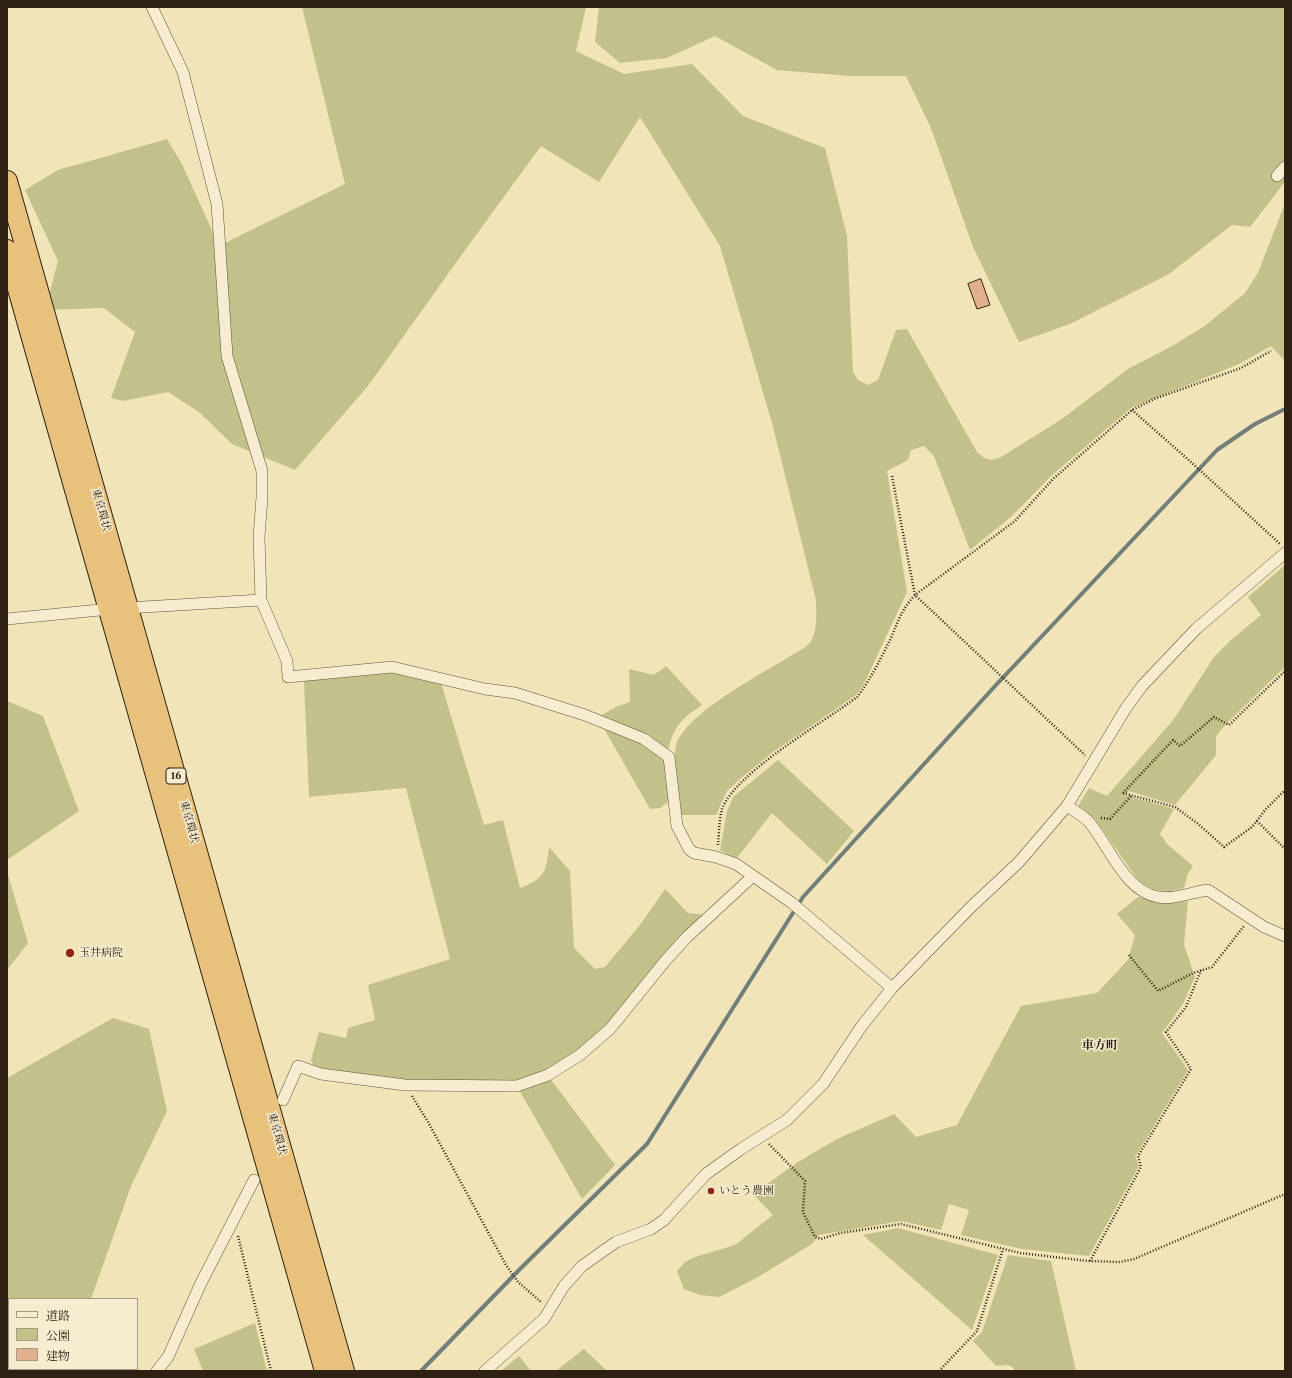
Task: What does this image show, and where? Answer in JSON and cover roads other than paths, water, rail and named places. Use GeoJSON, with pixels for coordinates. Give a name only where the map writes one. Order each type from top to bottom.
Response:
{"type":"FeatureCollection","features":[{"type":"Feature","properties":{"kind":"highway","name":"東京環状"},"geometry":{"type":"LineString","coordinates":[[7,181],[120,609],[326,1371]]}},
{"type":"Feature","properties":{"kind":"highway","name":"東京環状"},"geometry":{"type":"LineString","coordinates":[[7,250],[120,609],[344,1371]]}},
{"type":"Feature","properties":{"kind":"street"},"geometry":{"type":"LineString","coordinates":[[152,7],[183,72],[217,204],[226,356],[262,471],[259,537],[261,600],[287,661],[288,677],[392,667],[485,689],[515,693],[550,702],[644,739],[669,757],[677,826],[688,849],[694,853],[716,857],[736,864],[804,912],[892,988]]}},
{"type":"Feature","properties":{"kind":"street"},"geometry":{"type":"LineString","coordinates":[[1277,176],[1285,167]]}},
{"type":"Feature","properties":{"kind":"street"},"geometry":{"type":"LineString","coordinates":[[485,1371],[544,1319],[551,1310],[564,1286],[582,1266],[616,1242],[651,1229],[664,1220],[706,1174],[741,1149],[787,1120],[822,1084],[861,1027],[892,988],[1019,862],[1067,806],[1126,708],[1142,686],[1196,628],[1285,553]]}},
{"type":"Feature","properties":{"kind":"street"},"geometry":{"type":"LineString","coordinates":[[7,619],[120,609],[261,600]]}},
{"type":"Feature","properties":{"kind":"street"},"geometry":{"type":"LineString","coordinates":[[1067,806],[1089,822],[1134,885],[1144,892],[1158,897],[1173,897],[1208,890],[1231,903],[1250,918],[1285,936]]}},
{"type":"Feature","properties":{"kind":"street"},"geometry":{"type":"LineString","coordinates":[[283,1100],[298,1066],[321,1074],[405,1085],[517,1086],[548,1075],[580,1055],[610,1029],[666,960],[687,937],[753,876]]}},
{"type":"Feature","properties":{"kind":"street"},"geometry":{"type":"LineString","coordinates":[[157,1371],[168,1357],[201,1283],[254,1180]]}},
{"type":"Feature","properties":{"kind":"waterway"},"geometry":{"type":"LineString","coordinates":[[421,1371],[520,1269],[647,1144],[803,897],[996,685],[1217,450],[1255,424],[1285,409]]}},
{"type":"Feature","properties":{"kind":"place","name":"玉井病院"},"geometry":{"type":"Point","coordinates":[70,953]}},
{"type":"Feature","properties":{"kind":"place","name":"いとう農園"},"geometry":{"type":"Point","coordinates":[711,1191]}},
{"type":"Feature","properties":{"kind":"district","name":"車方町"},"geometry":{"type":"Point","coordinates":[1100,1046]}}]}
